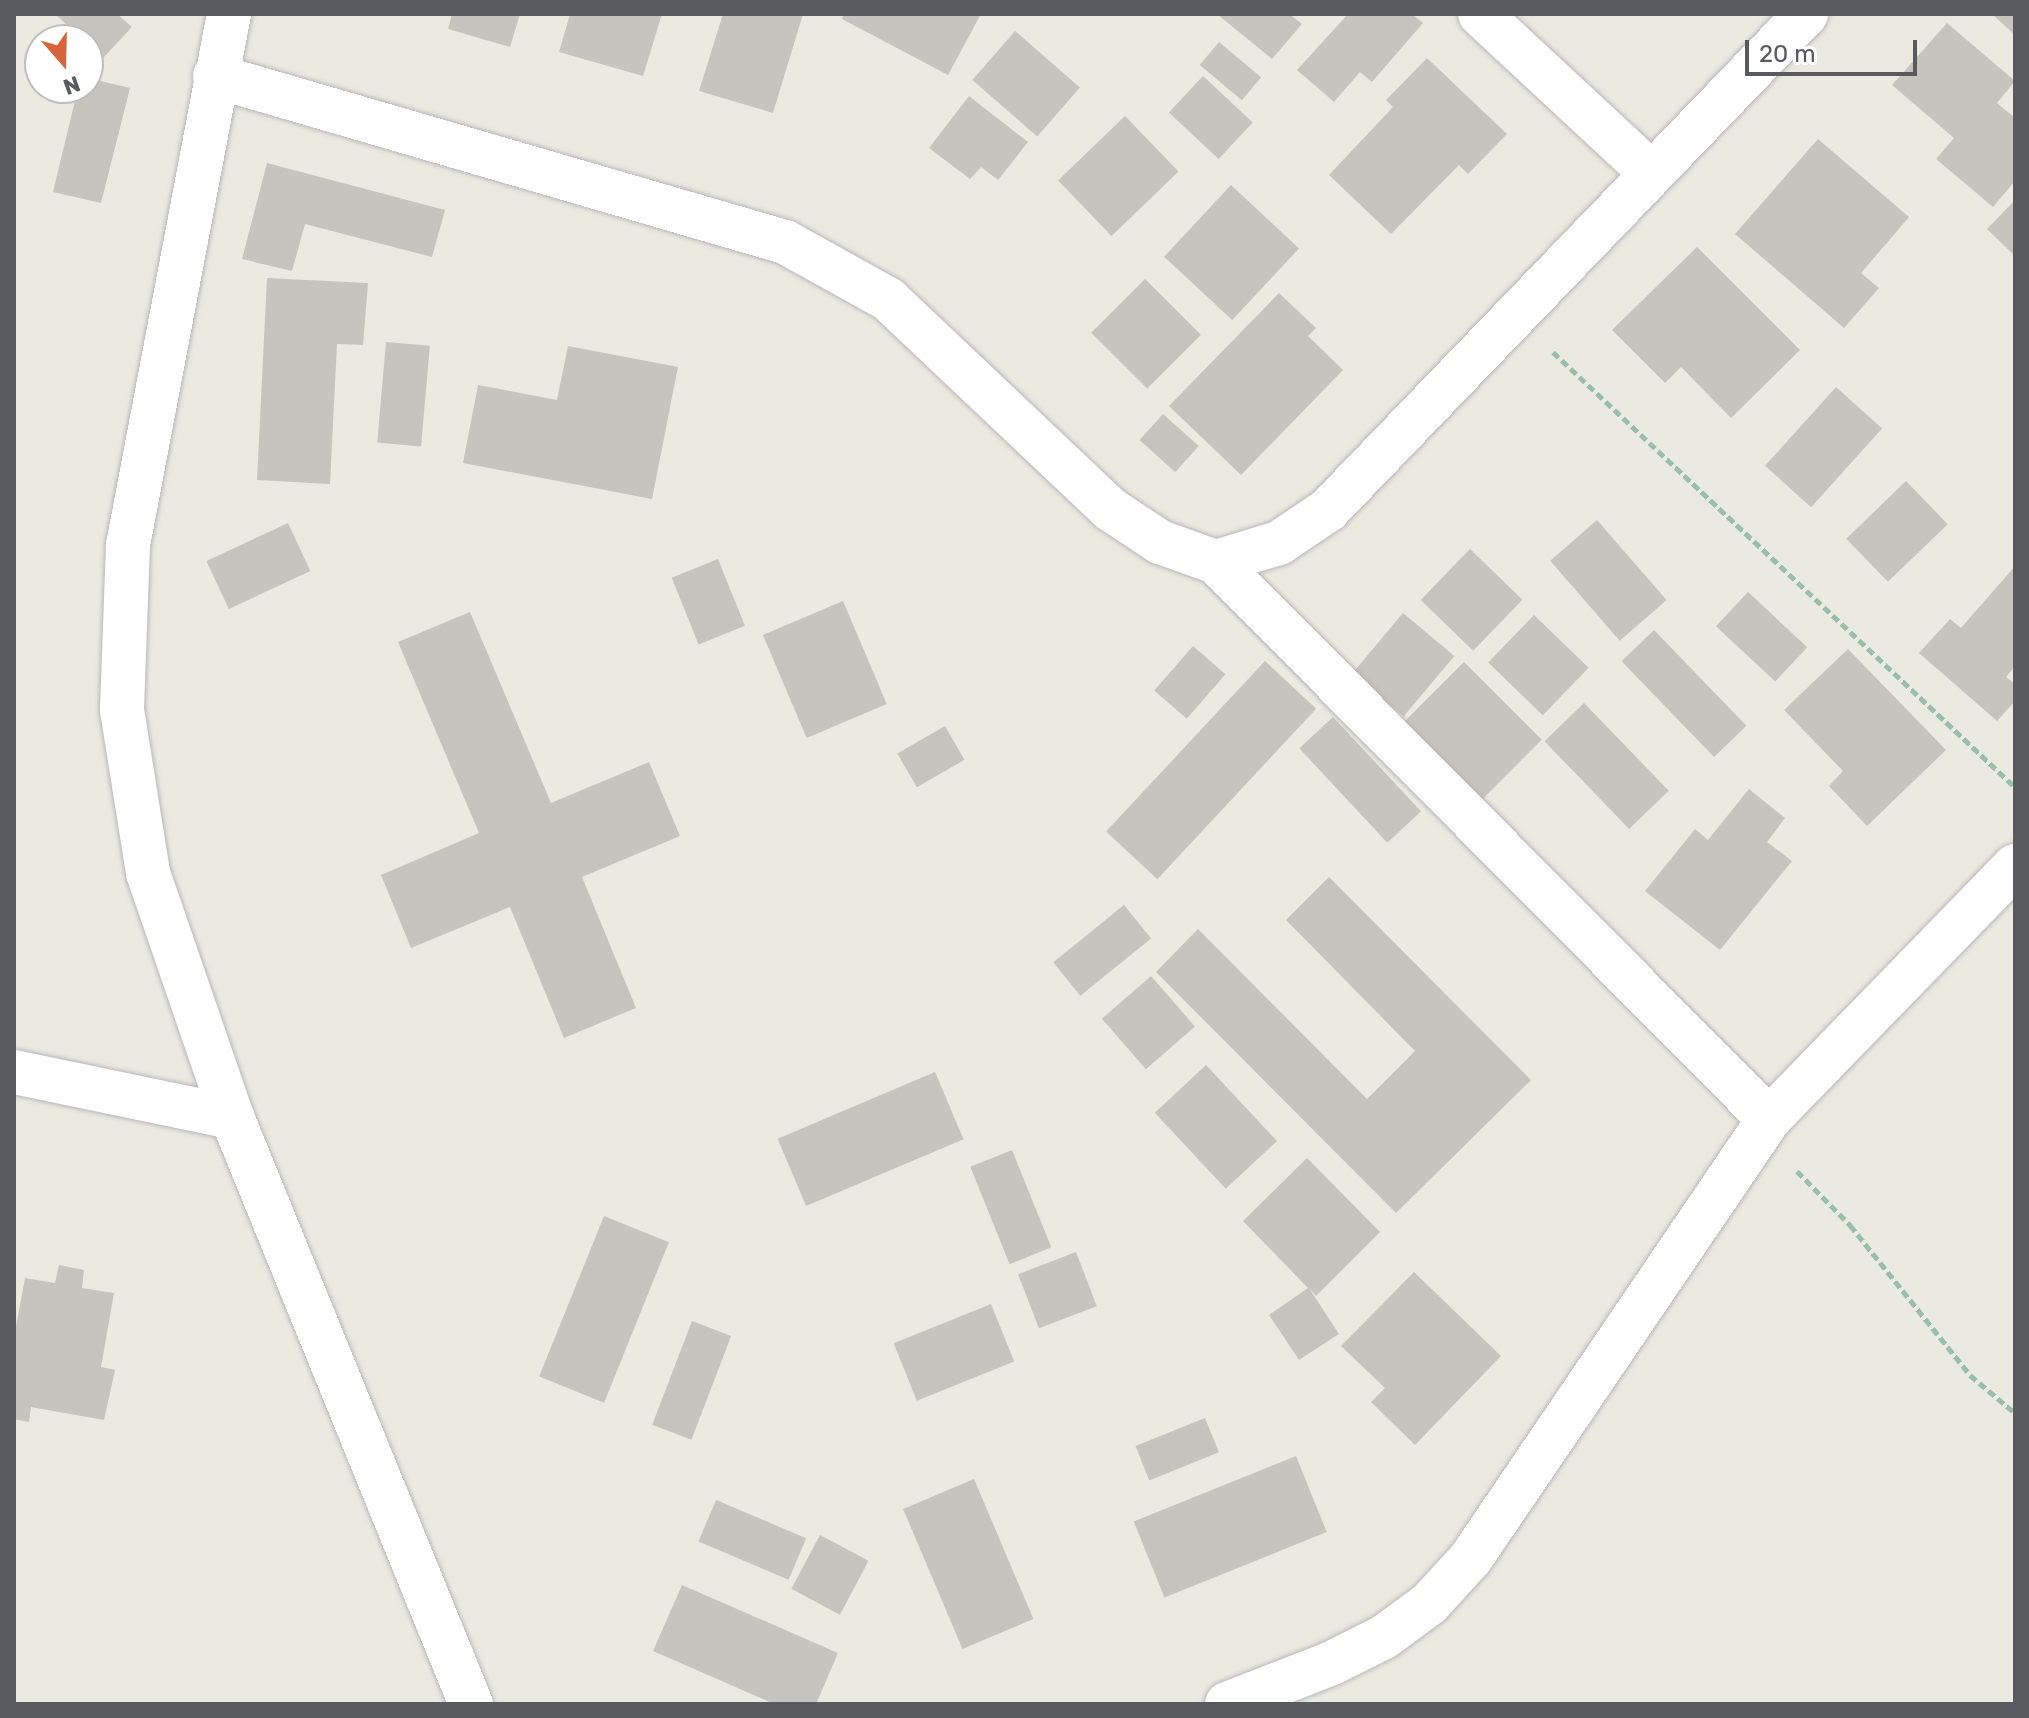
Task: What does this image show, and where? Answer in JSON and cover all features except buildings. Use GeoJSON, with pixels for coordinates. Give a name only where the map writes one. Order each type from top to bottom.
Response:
{"type":"FeatureCollection","features":[{"type":"Feature","properties":{"kind":"street"},"geometry":{"type":"LineString","coordinates":[[229,14],[128,545],[122,710],[148,873],[232,1117],[471,1704]]}},
{"type":"Feature","properties":{"kind":"street"},"geometry":{"type":"LineString","coordinates":[[1480,14],[1650,172]]}},
{"type":"Feature","properties":{"kind":"street"},"geometry":{"type":"LineString","coordinates":[[1216,562],[1279,543],[1328,510],[1650,172],[1806,14]]}},
{"type":"Feature","properties":{"kind":"street"},"geometry":{"type":"LineString","coordinates":[[215,76],[785,242],[888,299],[1110,509],[1160,542],[1216,562],[1764,1126]]}},
{"type":"Feature","properties":{"kind":"street"},"geometry":{"type":"LineString","coordinates":[[1227,1704],[1332,1663],[1384,1637],[1429,1604],[1471,1558],[1764,1126],[2015,866]]}},
{"type":"Feature","properties":{"kind":"street"},"geometry":{"type":"LineString","coordinates":[[14,1072],[232,1117]]}},
{"type":"Feature","properties":{"kind":"path"},"geometry":{"type":"LineString","coordinates":[[1513,315],[2015,787]]}},
{"type":"Feature","properties":{"kind":"path"},"geometry":{"type":"LineString","coordinates":[[1764,1126],[1850,1225],[1970,1375],[2015,1413]]}}]}
